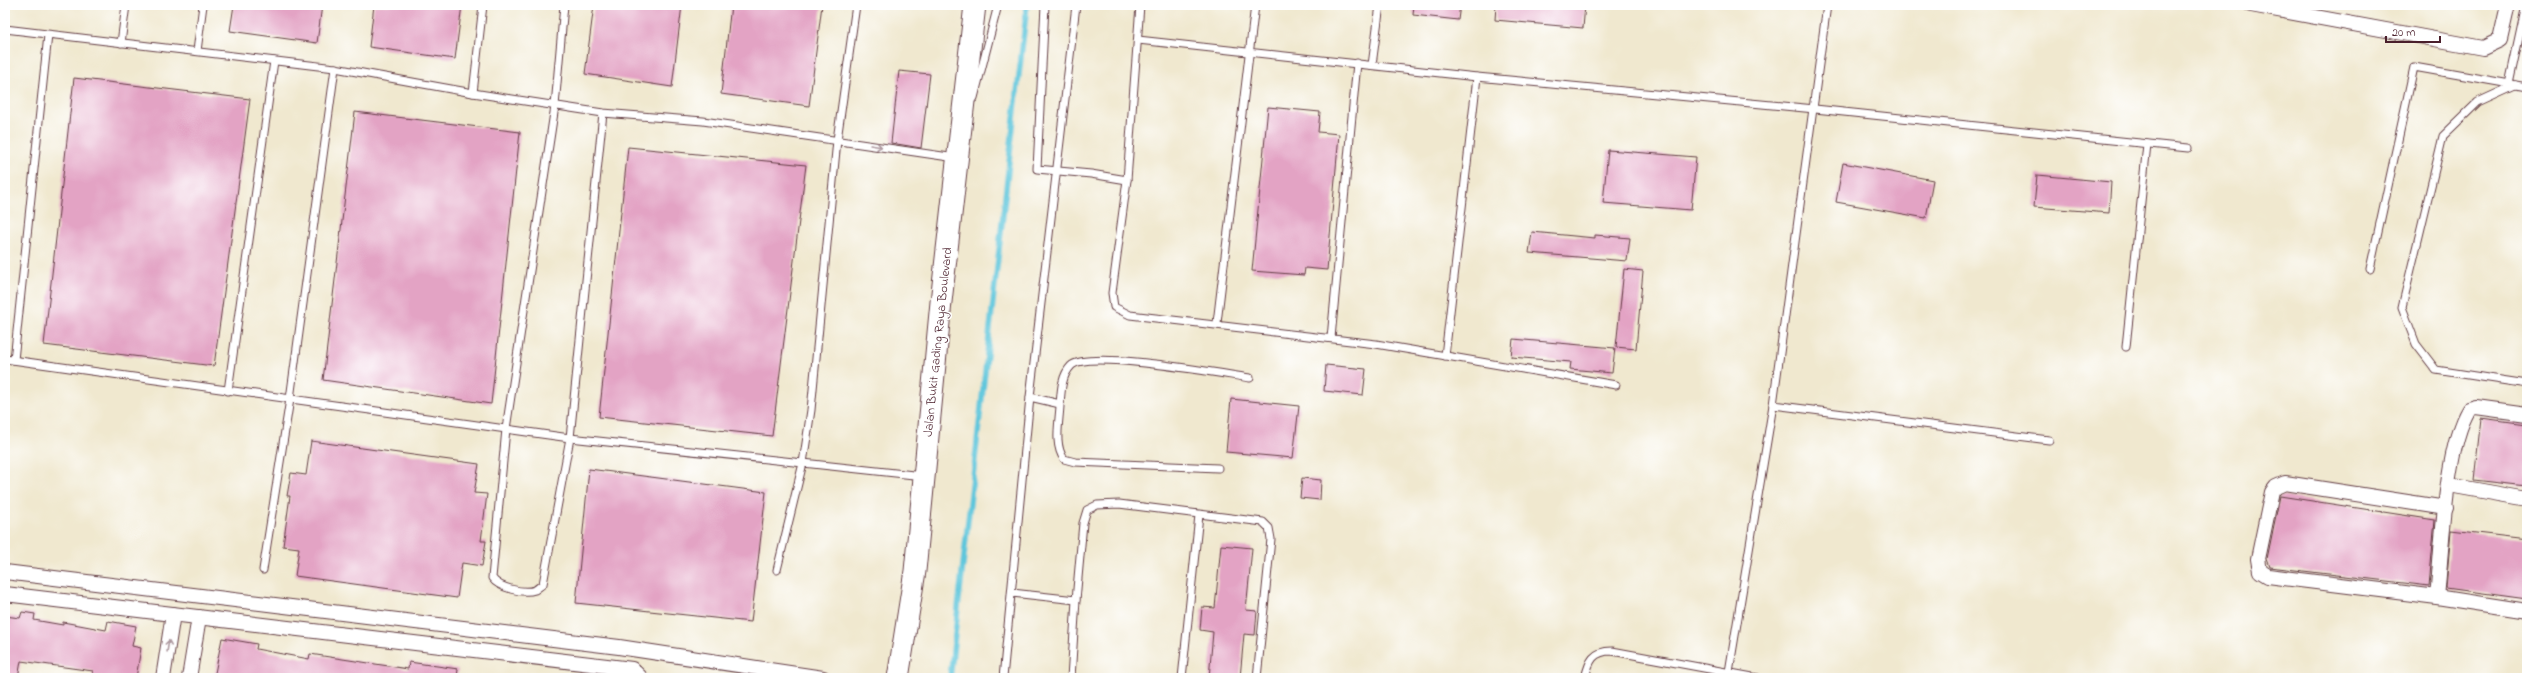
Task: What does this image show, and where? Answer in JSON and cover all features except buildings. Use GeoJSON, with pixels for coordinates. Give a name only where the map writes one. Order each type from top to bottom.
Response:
{"type":"FeatureCollection","features":[{"type":"Feature","properties":{"kind":"street","name":"Jalan Bukit Gading Raya Boulevard"},"geometry":{"type":"LineString","coordinates":[[898,678],[915,571],[975,5]]}},
{"type":"Feature","properties":{"kind":"street"},"geometry":{"type":"LineString","coordinates":[[2251,5],[2326,11],[2483,48],[2500,40],[2508,5]]}},
{"type":"Feature","properties":{"kind":"street"},"geometry":{"type":"LineString","coordinates":[[2437,597],[2449,485],[2463,418],[2469,409],[2476,407],[2527,414]]}},
{"type":"Feature","properties":{"kind":"street"},"geometry":{"type":"LineString","coordinates":[[2446,508],[2285,483],[2276,487],[2272,492],[2258,559],[2260,571],[2268,576],[2437,597],[2527,611]]}},
{"type":"Feature","properties":{"kind":"street"},"geometry":{"type":"LineString","coordinates":[[2449,485],[2527,499]]}},
{"type":"Feature","properties":{"kind":"street"},"geometry":{"type":"LineString","coordinates":[[5,572],[619,647],[823,678]]}},
{"type":"Feature","properties":{"kind":"street"},"geometry":{"type":"LineString","coordinates":[[5,594],[632,669],[641,678]]}},
{"type":"Feature","properties":{"kind":"street"},"geometry":{"type":"LineString","coordinates":[[163,678],[173,614]]}},
{"type":"Feature","properties":{"kind":"street"},"geometry":{"type":"LineString","coordinates":[[188,678],[199,617]]}},
{"type":"Feature","properties":{"kind":"lane"},"geometry":{"type":"LineString","coordinates":[[121,43],[126,5]]}},
{"type":"Feature","properties":{"kind":"lane"},"geometry":{"type":"LineString","coordinates":[[197,51],[203,5]]}},
{"type":"Feature","properties":{"kind":"lane"},"geometry":{"type":"LineString","coordinates":[[473,93],[483,5]]}},
{"type":"Feature","properties":{"kind":"lane"},"geometry":{"type":"LineString","coordinates":[[564,5],[555,106],[506,429],[492,578],[496,584],[505,588],[534,590],[543,584],[570,438],[603,113]]}},
{"type":"Feature","properties":{"kind":"lane"},"geometry":{"type":"LineString","coordinates":[[776,570],[803,464],[811,410],[837,140],[856,5]]}},
{"type":"Feature","properties":{"kind":"lane"},"geometry":{"type":"LineString","coordinates":[[5,30],[335,68],[473,93],[603,113],[703,121],[958,158],[998,5]]}},
{"type":"Feature","properties":{"kind":"lane"},"geometry":{"type":"LineString","coordinates":[[1045,5],[1038,169],[1091,174],[1127,180]]}},
{"type":"Feature","properties":{"kind":"lane"},"geometry":{"type":"LineString","coordinates":[[1003,678],[1030,397],[1076,5]]}},
{"type":"Feature","properties":{"kind":"lane"},"geometry":{"type":"LineString","coordinates":[[1140,5],[1138,40],[1134,62],[1127,180],[1112,293],[1114,307],[1130,315],[1217,323],[1331,338],[1616,385]]}},
{"type":"Feature","properties":{"kind":"lane"},"geometry":{"type":"LineString","coordinates":[[1217,323],[1255,5]]}},
{"type":"Feature","properties":{"kind":"lane"},"geometry":{"type":"LineString","coordinates":[[1372,65],[1380,5]]}},
{"type":"Feature","properties":{"kind":"lane"},"geometry":{"type":"LineString","coordinates":[[1729,675],[1773,405],[1815,109],[1827,5]]}},
{"type":"Feature","properties":{"kind":"lane"},"geometry":{"type":"LineString","coordinates":[[2512,84],[2526,5]]}},
{"type":"Feature","properties":{"kind":"lane"},"geometry":{"type":"LineString","coordinates":[[14,360],[48,35]]}},
{"type":"Feature","properties":{"kind":"lane"},"geometry":{"type":"LineString","coordinates":[[1138,40],[1477,77],[1815,109],[2188,148]]}},
{"type":"Feature","properties":{"kind":"lane"},"geometry":{"type":"LineString","coordinates":[[228,391],[274,61]]}},
{"type":"Feature","properties":{"kind":"lane"},"geometry":{"type":"LineString","coordinates":[[1331,338],[1357,63]]}},
{"type":"Feature","properties":{"kind":"lane"},"geometry":{"type":"LineString","coordinates":[[2370,269],[2414,67],[2527,87]]}},
{"type":"Feature","properties":{"kind":"lane"},"geometry":{"type":"LineString","coordinates":[[263,570],[290,399],[335,68]]}},
{"type":"Feature","properties":{"kind":"lane"},"geometry":{"type":"LineString","coordinates":[[1445,356],[1477,77]]}},
{"type":"Feature","properties":{"kind":"lane"},"geometry":{"type":"LineString","coordinates":[[2512,84],[2478,102],[2443,136],[2402,307],[2416,344],[2436,370],[2527,384]]}},
{"type":"Feature","properties":{"kind":"lane"},"geometry":{"type":"LineString","coordinates":[[2126,348],[2147,144]]}},
{"type":"Feature","properties":{"kind":"lane"},"geometry":{"type":"LineString","coordinates":[[5,359],[570,438],[924,476]]}},
{"type":"Feature","properties":{"kind":"lane"},"geometry":{"type":"LineString","coordinates":[[1218,468],[1076,462],[1064,459],[1058,450],[1060,404],[1066,373],[1071,365],[1082,360],[1118,360],[1250,378]]}},
{"type":"Feature","properties":{"kind":"lane"},"geometry":{"type":"LineString","coordinates":[[1030,397],[1060,404]]}},
{"type":"Feature","properties":{"kind":"lane"},"geometry":{"type":"LineString","coordinates":[[1773,405],[2050,440]]}},
{"type":"Feature","properties":{"kind":"lane"},"geometry":{"type":"LineString","coordinates":[[1071,678],[1083,524],[1087,510],[1097,505],[1119,504],[1199,516],[1263,522],[1269,528],[1271,539],[1256,678]]}},
{"type":"Feature","properties":{"kind":"lane"},"geometry":{"type":"LineString","coordinates":[[1182,678],[1199,516]]}},
{"type":"Feature","properties":{"kind":"lane"},"geometry":{"type":"LineString","coordinates":[[1012,592],[1076,600]]}},
{"type":"Feature","properties":{"kind":"lane"},"geometry":{"type":"LineString","coordinates":[[1585,678],[1589,660],[1600,651],[1612,651],[1729,675],[1758,678]]}},
{"type":"Feature","properties":{"kind":"waterway"},"geometry":{"type":"LineString","coordinates":[[950,678],[1027,5]]}}]}
